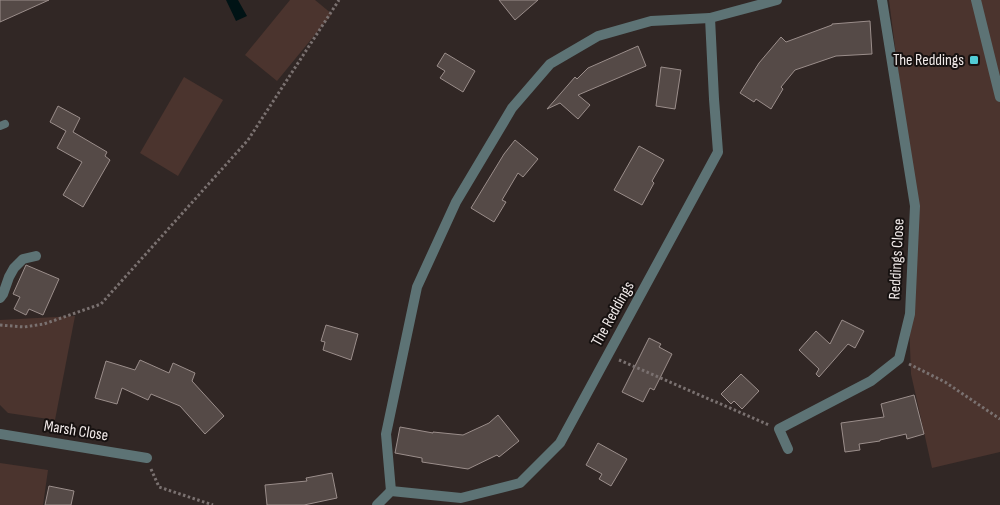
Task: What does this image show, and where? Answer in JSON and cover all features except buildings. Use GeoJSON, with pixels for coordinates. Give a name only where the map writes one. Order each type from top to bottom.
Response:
{"type":"FeatureCollection","features":[{"type":"Feature","properties":{"kind":"street"},"geometry":{"type":"LineString","coordinates":[[377,505],[391,491],[386,434],[417,287],[456,202],[512,108],[550,64],[598,36],[651,20],[710,18],[777,0]]}},
{"type":"Feature","properties":{"kind":"street","name":"Reddings Close"},"geometry":{"type":"LineString","coordinates":[[882,0],[915,206],[910,314],[899,360]]}},
{"type":"Feature","properties":{"kind":"street"},"geometry":{"type":"LineString","coordinates":[[976,0],[1000,97]]}},
{"type":"Feature","properties":{"kind":"street","name":"The Reddings"},"geometry":{"type":"LineString","coordinates":[[391,491],[461,498],[520,483],[560,443],[718,152],[710,18]]}},
{"type":"Feature","properties":{"kind":"street"},"geometry":{"type":"LineString","coordinates":[[0,298],[14,268],[23,259],[36,256]]}},
{"type":"Feature","properties":{"kind":"street"},"geometry":{"type":"LineString","coordinates":[[788,449],[779,429],[871,381],[899,360]]}},
{"type":"Feature","properties":{"kind":"street","name":"Marsh Close"},"geometry":{"type":"LineString","coordinates":[[0,434],[147,458]]}},
{"type":"Feature","properties":{"kind":"path"},"geometry":{"type":"LineString","coordinates":[[0,325],[24,327],[44,324],[100,304],[248,140],[339,0]]}},
{"type":"Feature","properties":{"kind":"path"},"geometry":{"type":"LineString","coordinates":[[608,356],[779,429]]}},
{"type":"Feature","properties":{"kind":"path"},"geometry":{"type":"LineString","coordinates":[[899,360],[945,382],[1000,419]]}},
{"type":"Feature","properties":{"kind":"path"},"geometry":{"type":"LineString","coordinates":[[147,458],[159,487],[213,505]]}},
{"type":"Feature","properties":{"kind":"shaded area"},"geometry":{"type":"Polygon","coordinates":[[[226,0],[238,0],[247,16],[236,21],[226,0]]]}},
{"type":"Feature","properties":{"kind":"shaded area"},"geometry":{"type":"Polygon","coordinates":[[[290,0],[315,0],[332,14],[277,81],[245,55],[290,0]]]}},
{"type":"Feature","properties":{"kind":"shaded area"},"geometry":{"type":"Polygon","coordinates":[[[889,0],[1000,0],[1000,452],[932,468],[911,374],[909,320],[915,203],[889,0]]]}},
{"type":"Feature","properties":{"kind":"shaded area"},"geometry":{"type":"Polygon","coordinates":[[[184,77],[223,100],[178,176],[140,153],[184,77]]]}},
{"type":"Feature","properties":{"kind":"shaded area"},"geometry":{"type":"Polygon","coordinates":[[[75,316],[55,420],[8,413],[0,405],[0,320],[75,316]]]}},
{"type":"Feature","properties":{"kind":"shaded area"},"geometry":{"type":"Polygon","coordinates":[[[0,463],[48,470],[43,505],[0,505],[0,463]]]}},
{"type":"Feature","properties":{"kind":"place","name":"The Reddings"},"geometry":{"type":"Point","coordinates":[974,60]}}]}
